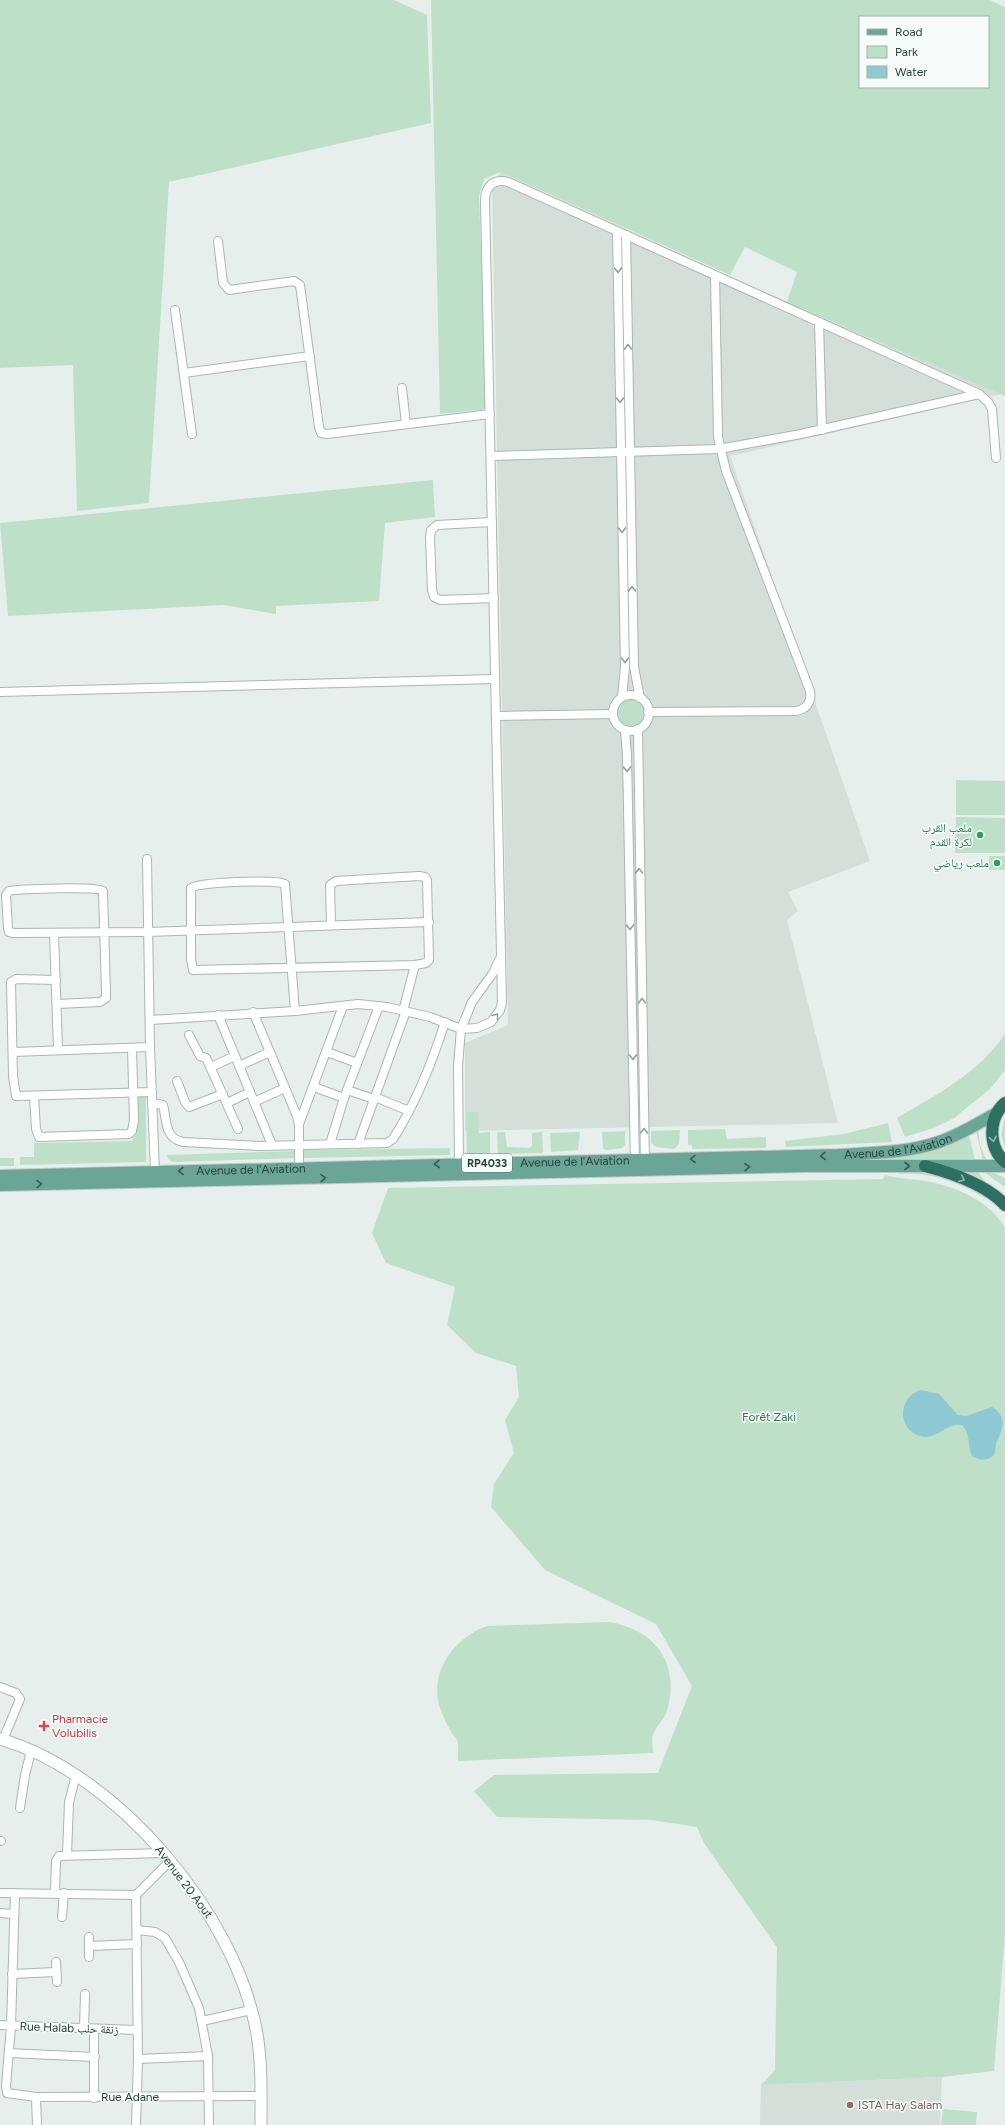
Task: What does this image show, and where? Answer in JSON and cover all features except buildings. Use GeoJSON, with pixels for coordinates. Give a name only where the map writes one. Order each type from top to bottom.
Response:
{"type":"FeatureCollection","features":[{"type":"Feature","properties":{"kind":"highway"},"geometry":{"type":"LineString","coordinates":[[1005,1103],[997,1113],[992,1132],[993,1142],[997,1151],[1005,1162]]}},
{"type":"Feature","properties":{"kind":"highway"},"geometry":{"type":"LineString","coordinates":[[925,1166],[953,1175],[979,1187],[1005,1205]]}},
{"type":"Feature","properties":{"kind":"main road","name":"Avenue de l'Aviation"},"geometry":{"type":"LineString","coordinates":[[0,1185],[640,1165],[838,1156],[906,1150],[955,1135],[997,1113]]}},
{"type":"Feature","properties":{"kind":"main road","name":"Avenue de l'Aviation"},"geometry":{"type":"LineString","coordinates":[[0,1176],[459,1164],[1005,1166]]}},
{"type":"Feature","properties":{"kind":"street"},"geometry":{"type":"LineString","coordinates":[[150,1020],[253,1012],[295,1011],[358,1004],[405,1011],[445,1022],[461,1029],[484,1026],[491,1022],[500,1010],[502,1002],[485,201],[486,189],[496,181],[508,182],[979,394],[986,399],[992,409],[996,458]]}},
{"type":"Feature","properties":{"kind":"street"},"geometry":{"type":"LineString","coordinates":[[617,231],[622,562],[634,667],[640,698]]}},
{"type":"Feature","properties":{"kind":"street"},"geometry":{"type":"LineString","coordinates":[[622,697],[625,677],[631,562],[626,235]]}},
{"type":"Feature","properties":{"kind":"street"},"geometry":{"type":"LineString","coordinates":[[218,241],[223,283],[229,290],[294,281],[300,285],[319,427],[322,432],[327,434],[490,414]]}},
{"type":"Feature","properties":{"kind":"street"},"geometry":{"type":"LineString","coordinates":[[648,712],[795,711],[806,706],[810,699],[810,691],[726,471],[719,448],[717,423],[715,275]]}},
{"type":"Feature","properties":{"kind":"street"},"geometry":{"type":"LineString","coordinates":[[176,310],[192,434]]}},
{"type":"Feature","properties":{"kind":"street"},"geometry":{"type":"LineString","coordinates":[[819,322],[822,430]]}},
{"type":"Feature","properties":{"kind":"street"},"geometry":{"type":"LineString","coordinates":[[184,373],[310,356]]}},
{"type":"Feature","properties":{"kind":"street"},"geometry":{"type":"LineString","coordinates":[[402,388],[406,424]]}},
{"type":"Feature","properties":{"kind":"street"},"geometry":{"type":"LineString","coordinates":[[491,456],[719,448],[822,430],[979,394]]}},
{"type":"Feature","properties":{"kind":"street"},"geometry":{"type":"LineString","coordinates":[[492,522],[437,525],[431,530],[430,538],[432,590],[434,597],[440,600],[494,598]]}},
{"type":"Feature","properties":{"kind":"street"},"geometry":{"type":"LineString","coordinates":[[622,562],[631,562]]}},
{"type":"Feature","properties":{"kind":"street"},"geometry":{"type":"LineString","coordinates":[[0,692],[495,679]]}},
{"type":"Feature","properties":{"kind":"street"},"geometry":{"type":"LineString","coordinates":[[634,695],[644,701],[648,712],[646,722],[638,729],[625,730],[616,724],[613,714],[615,704],[622,697],[634,695]]}},
{"type":"Feature","properties":{"kind":"street"},"geometry":{"type":"LineString","coordinates":[[496,716],[613,714]]}},
{"type":"Feature","properties":{"kind":"street"},"geometry":{"type":"LineString","coordinates":[[638,729],[640,1165]]}},
{"type":"Feature","properties":{"kind":"street"},"geometry":{"type":"LineString","coordinates":[[625,730],[640,1165]]}},
{"type":"Feature","properties":{"kind":"street"},"geometry":{"type":"LineString","coordinates":[[147,860],[147,932],[155,1172]]}},
{"type":"Feature","properties":{"kind":"street"},"geometry":{"type":"LineString","coordinates":[[295,1011],[290,968],[287,890],[284,883],[222,883],[196,885],[191,888],[191,966],[193,970],[290,968],[415,964],[426,963],[429,960],[427,880],[423,877],[408,877],[341,880],[334,882],[330,886],[331,925]]}},
{"type":"Feature","properties":{"kind":"street"},"geometry":{"type":"LineString","coordinates":[[57,1004],[100,1002],[105,1000],[104,932],[103,893],[101,889],[26,890],[7,892],[9,932],[54,934],[104,932],[147,932],[429,922]]}},
{"type":"Feature","properties":{"kind":"street"},"geometry":{"type":"LineString","coordinates":[[54,934],[58,1049]]}},
{"type":"Feature","properties":{"kind":"street"},"geometry":{"type":"LineString","coordinates":[[459,1164],[458,1066],[461,1029],[472,1002],[493,973],[501,956]]}},
{"type":"Feature","properties":{"kind":"street"},"geometry":{"type":"LineString","coordinates":[[358,1144],[405,1011],[415,964]]}},
{"type":"Feature","properties":{"kind":"street"},"geometry":{"type":"LineString","coordinates":[[56,980],[16,979],[12,981],[15,1095],[34,1096],[152,1092]]}},
{"type":"Feature","properties":{"kind":"street"},"geometry":{"type":"LineString","coordinates":[[299,1125],[343,1006]]}},
{"type":"Feature","properties":{"kind":"street"},"geometry":{"type":"LineString","coordinates":[[330,1144],[344,1098],[379,1006]]}},
{"type":"Feature","properties":{"kind":"street"},"geometry":{"type":"LineString","coordinates":[[253,1012],[299,1125],[299,1167]]}},
{"type":"Feature","properties":{"kind":"street"},"geometry":{"type":"LineString","coordinates":[[218,1015],[272,1146]]}},
{"type":"Feature","properties":{"kind":"street"},"geometry":{"type":"LineString","coordinates":[[152,1103],[163,1105],[169,1133],[178,1141],[272,1146],[299,1144],[383,1144],[390,1142],[397,1133],[409,1110],[424,1080],[445,1022]]}},
{"type":"Feature","properties":{"kind":"street"},"geometry":{"type":"LineString","coordinates":[[189,1035],[200,1056],[206,1058],[211,1067],[238,1129]]}},
{"type":"Feature","properties":{"kind":"street"},"geometry":{"type":"LineString","coordinates":[[13,1052],[58,1049],[150,1047]]}},
{"type":"Feature","properties":{"kind":"street"},"geometry":{"type":"LineString","coordinates":[[34,1096],[37,1134],[43,1138],[129,1134],[133,1128],[134,1093],[132,1048]]}},
{"type":"Feature","properties":{"kind":"street"},"geometry":{"type":"LineString","coordinates":[[239,1066],[270,1052]]}},
{"type":"Feature","properties":{"kind":"street"},"geometry":{"type":"LineString","coordinates":[[327,1052],[357,1063]]}},
{"type":"Feature","properties":{"kind":"street"},"geometry":{"type":"LineString","coordinates":[[211,1067],[235,1056]]}},
{"type":"Feature","properties":{"kind":"street"},"geometry":{"type":"LineString","coordinates":[[177,1081],[185,1102],[189,1107],[222,1094]]}},
{"type":"Feature","properties":{"kind":"street"},"geometry":{"type":"LineString","coordinates":[[314,1087],[344,1098]]}},
{"type":"Feature","properties":{"kind":"street"},"geometry":{"type":"LineString","coordinates":[[254,1102],[285,1088]]}},
{"type":"Feature","properties":{"kind":"street"},"geometry":{"type":"LineString","coordinates":[[347,1090],[409,1110]]}},
{"type":"Feature","properties":{"kind":"street"},"geometry":{"type":"LineString","coordinates":[[227,1103],[250,1092]]}},
{"type":"Feature","properties":{"kind":"street"},"geometry":{"type":"LineString","coordinates":[[0,1688],[16,1693],[20,1699],[2,1740]]}},
{"type":"Feature","properties":{"kind":"street","name":"Avenue 20 Aout"},"geometry":{"type":"LineString","coordinates":[[2,1740],[31,1751],[76,1775],[120,1809],[144,1832],[188,1884],[216,1925],[232,1956],[251,2010],[257,2034],[262,2125]]}},
{"type":"Feature","properties":{"kind":"street"},"geometry":{"type":"LineString","coordinates":[[20,1808],[31,1751]]}},
{"type":"Feature","properties":{"kind":"street"},"geometry":{"type":"LineString","coordinates":[[67,1855],[70,1802],[76,1775]]}},
{"type":"Feature","properties":{"kind":"street"},"geometry":{"type":"LineString","coordinates":[[55,1893],[57,1859],[59,1856],[162,1853]]}},
{"type":"Feature","properties":{"kind":"street"},"geometry":{"type":"LineString","coordinates":[[0,1893],[15,1892],[136,1895],[169,1862]]}},
{"type":"Feature","properties":{"kind":"street"},"geometry":{"type":"LineString","coordinates":[[15,1892],[8,2053],[95,2057]]}},
{"type":"Feature","properties":{"kind":"street"},"geometry":{"type":"LineString","coordinates":[[62,1917],[64,1893]]}},
{"type":"Feature","properties":{"kind":"street"},"geometry":{"type":"LineString","coordinates":[[136,1895],[138,2059],[136,2125]]}},
{"type":"Feature","properties":{"kind":"street"},"geometry":{"type":"LineString","coordinates":[[0,1913],[14,1914]]}},
{"type":"Feature","properties":{"kind":"street"},"geometry":{"type":"LineString","coordinates":[[137,1930],[155,1932],[165,1938],[179,1962],[202,2021],[208,2056],[209,2125]]}},
{"type":"Feature","properties":{"kind":"street"},"geometry":{"type":"LineString","coordinates":[[89,1937],[89,1957]]}},
{"type":"Feature","properties":{"kind":"street"},"geometry":{"type":"LineString","coordinates":[[90,1946],[137,1944]]}},
{"type":"Feature","properties":{"kind":"street"},"geometry":{"type":"LineString","coordinates":[[56,1962],[56,1982]]}},
{"type":"Feature","properties":{"kind":"street"},"geometry":{"type":"LineString","coordinates":[[12,1974],[56,1972]]}},
{"type":"Feature","properties":{"kind":"street"},"geometry":{"type":"LineString","coordinates":[[84,2029],[85,1994]]}},
{"type":"Feature","properties":{"kind":"street"},"geometry":{"type":"LineString","coordinates":[[202,2021],[251,2010]]}},
{"type":"Feature","properties":{"kind":"street","name":"Rue Halab زنقة حلب"},"geometry":{"type":"LineString","coordinates":[[0,2025],[137,2030]]}},
{"type":"Feature","properties":{"kind":"street"},"geometry":{"type":"LineString","coordinates":[[94,2029],[94,2098]]}},
{"type":"Feature","properties":{"kind":"street","name":"Rue Adane"},"geometry":{"type":"LineString","coordinates":[[8,2053],[6,2086],[8,2094],[36,2097],[94,2098],[261,2096]]}},
{"type":"Feature","properties":{"kind":"street"},"geometry":{"type":"LineString","coordinates":[[138,2059],[208,2056]]}},
{"type":"Feature","properties":{"kind":"street"},"geometry":{"type":"LineString","coordinates":[[36,2097],[37,2125]]}},
{"type":"Feature","properties":{"kind":"shaded area"},"geometry":{"type":"Polygon","coordinates":[[[500,172],[787,302],[1002,394],[730,456],[870,861],[788,892],[798,911],[787,920],[838,1123],[465,1131],[465,1043],[508,1025],[492,188],[500,172]]]}},
{"type":"Feature","properties":{"kind":"shaded area","name":"ISTA Hay Salam"},"geometry":{"type":"Polygon","coordinates":[[[942,2077],[940,2125],[760,2125],[761,2085],[942,2077]]]}},
{"type":"Feature","properties":{"kind":"green space"},"geometry":{"type":"Polygon","coordinates":[[[0,0],[394,0],[427,15],[431,123],[169,182],[149,503],[77,511],[73,365],[0,368],[0,0]]]}},
{"type":"Feature","properties":{"kind":"green space"},"geometry":{"type":"Polygon","coordinates":[[[431,0],[990,0],[1005,7],[1005,396],[787,302],[797,272],[745,247],[730,275],[500,172],[484,179],[479,196],[487,409],[440,414],[431,0]]]}},
{"type":"Feature","properties":{"kind":"green space"},"geometry":{"type":"Polygon","coordinates":[[[621,252],[623,252],[625,439],[621,252]]]}},
{"type":"Feature","properties":{"kind":"green space"},"geometry":{"type":"Polygon","coordinates":[[[625,465],[627,465],[628,554],[626,555],[625,465]]]}},
{"type":"Feature","properties":{"kind":"green space"},"geometry":{"type":"Polygon","coordinates":[[[433,480],[435,517],[385,523],[379,601],[276,606],[276,614],[223,605],[8,616],[0,523],[433,480]]]}},
{"type":"Feature","properties":{"kind":"green space"},"geometry":{"type":"Polygon","coordinates":[[[631,700],[640,704],[644,713],[640,722],[631,726],[622,722],[618,713],[622,704],[631,700]]]}},
{"type":"Feature","properties":{"kind":"green space","name":"ملعب القرب لكرة القدم"},"geometry":{"type":"Polygon","coordinates":[[[956,780],[1005,781],[1005,815],[956,815],[956,780]]]}},
{"type":"Feature","properties":{"kind":"green space","name":"ملعب القرب لكرة القدم"},"geometry":{"type":"Polygon","coordinates":[[[956,817],[1005,818],[1005,853],[955,853],[956,817]]]}},
{"type":"Feature","properties":{"kind":"green space","name":"ملعب رياضي"},"geometry":{"type":"Polygon","coordinates":[[[989,856],[1005,856],[1005,870],[989,870],[989,856]]]}},
{"type":"Feature","properties":{"kind":"green space"},"geometry":{"type":"Polygon","coordinates":[[[633,874],[636,874],[638,1129],[633,874]]]}},
{"type":"Feature","properties":{"kind":"green space"},"geometry":{"type":"Polygon","coordinates":[[[1005,1034],[1005,1070],[990,1089],[954,1118],[934,1128],[905,1137],[897,1118],[970,1072],[994,1048],[1005,1034]]]}},
{"type":"Feature","properties":{"kind":"green space"},"geometry":{"type":"Polygon","coordinates":[[[136,1096],[146,1096],[146,1162],[20,1165],[20,1157],[34,1157],[34,1143],[132,1141],[137,1131],[136,1096]]]}},
{"type":"Feature","properties":{"kind":"green space"},"geometry":{"type":"Polygon","coordinates":[[[466,1112],[478,1112],[479,1133],[490,1132],[490,1153],[467,1154],[466,1112]]]}},
{"type":"Feature","properties":{"kind":"green space"},"geometry":{"type":"Polygon","coordinates":[[[1005,1117],[1005,1148],[1001,1134],[1005,1117]]]}},
{"type":"Feature","properties":{"kind":"green space"},"geometry":{"type":"Polygon","coordinates":[[[888,1123],[892,1142],[786,1147],[785,1141],[844,1134],[888,1123]]]}},
{"type":"Feature","properties":{"kind":"green space"},"geometry":{"type":"Polygon","coordinates":[[[725,1129],[727,1139],[766,1137],[766,1148],[692,1149],[692,1145],[688,1145],[688,1130],[725,1129]]]}},
{"type":"Feature","properties":{"kind":"green space"},"geometry":{"type":"Polygon","coordinates":[[[680,1130],[679,1144],[674,1149],[656,1147],[651,1143],[651,1131],[680,1130]]]}},
{"type":"Feature","properties":{"kind":"green space"},"geometry":{"type":"Polygon","coordinates":[[[978,1130],[980,1145],[986,1159],[983,1160],[976,1131],[978,1130]]]}},
{"type":"Feature","properties":{"kind":"green space"},"geometry":{"type":"Polygon","coordinates":[[[625,1131],[625,1145],[622,1148],[607,1150],[603,1149],[602,1132],[625,1131]]]}},
{"type":"Feature","properties":{"kind":"green space"},"geometry":{"type":"Polygon","coordinates":[[[497,1132],[505,1132],[507,1147],[530,1148],[532,1146],[532,1133],[542,1132],[543,1153],[498,1154],[497,1132]]]}},
{"type":"Feature","properties":{"kind":"green space"},"geometry":{"type":"Polygon","coordinates":[[[580,1132],[578,1150],[551,1152],[550,1133],[580,1132]]]}},
{"type":"Feature","properties":{"kind":"green space"},"geometry":{"type":"Polygon","coordinates":[[[969,1135],[975,1160],[845,1160],[921,1153],[969,1135]]]}},
{"type":"Feature","properties":{"kind":"green space"},"geometry":{"type":"Polygon","coordinates":[[[450,1148],[450,1155],[304,1158],[303,1150],[450,1148]]]}},
{"type":"Feature","properties":{"kind":"green space"},"geometry":{"type":"Polygon","coordinates":[[[296,1151],[296,1158],[174,1162],[169,1160],[166,1155],[296,1151]]]}},
{"type":"Feature","properties":{"kind":"green space"},"geometry":{"type":"Polygon","coordinates":[[[0,1158],[14,1158],[14,1166],[0,1166],[0,1158]]]}},
{"type":"Feature","properties":{"kind":"green space"},"geometry":{"type":"Polygon","coordinates":[[[960,1170],[977,1171],[987,1184],[960,1170]]]}},
{"type":"Feature","properties":{"kind":"green space"},"geometry":{"type":"Polygon","coordinates":[[[895,1171],[919,1172],[942,1177],[964,1185],[986,1196],[985,1198],[965,1187],[934,1176],[900,1174],[895,1171]]]}},
{"type":"Feature","properties":{"kind":"green space"},"geometry":{"type":"Polygon","coordinates":[[[984,1172],[994,1173],[1005,1178],[1005,1187],[984,1172]]]}},
{"type":"Feature","properties":{"kind":"green space","name":"Forêt Zaki"},"geometry":{"type":"Polygon","coordinates":[[[885,1175],[931,1182],[963,1192],[983,1204],[999,1219],[1005,1228],[1005,1934],[994,2071],[942,2077],[761,2085],[775,2070],[777,1947],[704,1843],[697,1827],[652,1820],[497,1817],[474,1791],[494,1775],[658,1773],[692,1686],[656,1624],[545,1570],[491,1507],[494,1484],[514,1453],[505,1420],[519,1397],[516,1366],[476,1353],[447,1325],[455,1287],[386,1263],[372,1233],[388,1188],[883,1179],[885,1175]]]}},
{"type":"Feature","properties":{"kind":"green space"},"geometry":{"type":"Polygon","coordinates":[[[610,1622],[626,1626],[641,1633],[661,1652],[667,1665],[670,1679],[670,1694],[666,1714],[653,1734],[653,1753],[458,1761],[457,1740],[452,1734],[443,1715],[439,1705],[437,1692],[438,1679],[442,1667],[456,1646],[465,1638],[487,1626],[610,1622]]]}},
{"type":"Feature","properties":{"kind":"green space"},"geometry":{"type":"Polygon","coordinates":[[[943,2109],[977,2112],[976,2125],[941,2125],[943,2109]]]}},
{"type":"Feature","properties":{"kind":"water"},"geometry":{"type":"Polygon","coordinates":[[[921,1390],[939,1394],[958,1415],[966,1416],[992,1407],[996,1410],[1001,1417],[1003,1424],[996,1442],[994,1455],[983,1460],[972,1456],[967,1432],[962,1425],[950,1427],[928,1437],[922,1437],[909,1429],[903,1417],[905,1403],[909,1397],[921,1390]]]}},
{"type":"Feature","properties":{"kind":"place","name":"ملعب القرب لكرة القدم"},"geometry":{"type":"Point","coordinates":[980,835]}},
{"type":"Feature","properties":{"kind":"place","name":"ملعب رياضي"},"geometry":{"type":"Point","coordinates":[997,863]}},
{"type":"Feature","properties":{"kind":"place","name":"Pharmacie Volubilis"},"geometry":{"type":"Point","coordinates":[44,1726]}},
{"type":"Feature","properties":{"kind":"place","name":"ISTA Hay Salam"},"geometry":{"type":"Point","coordinates":[850,2105]}}]}
